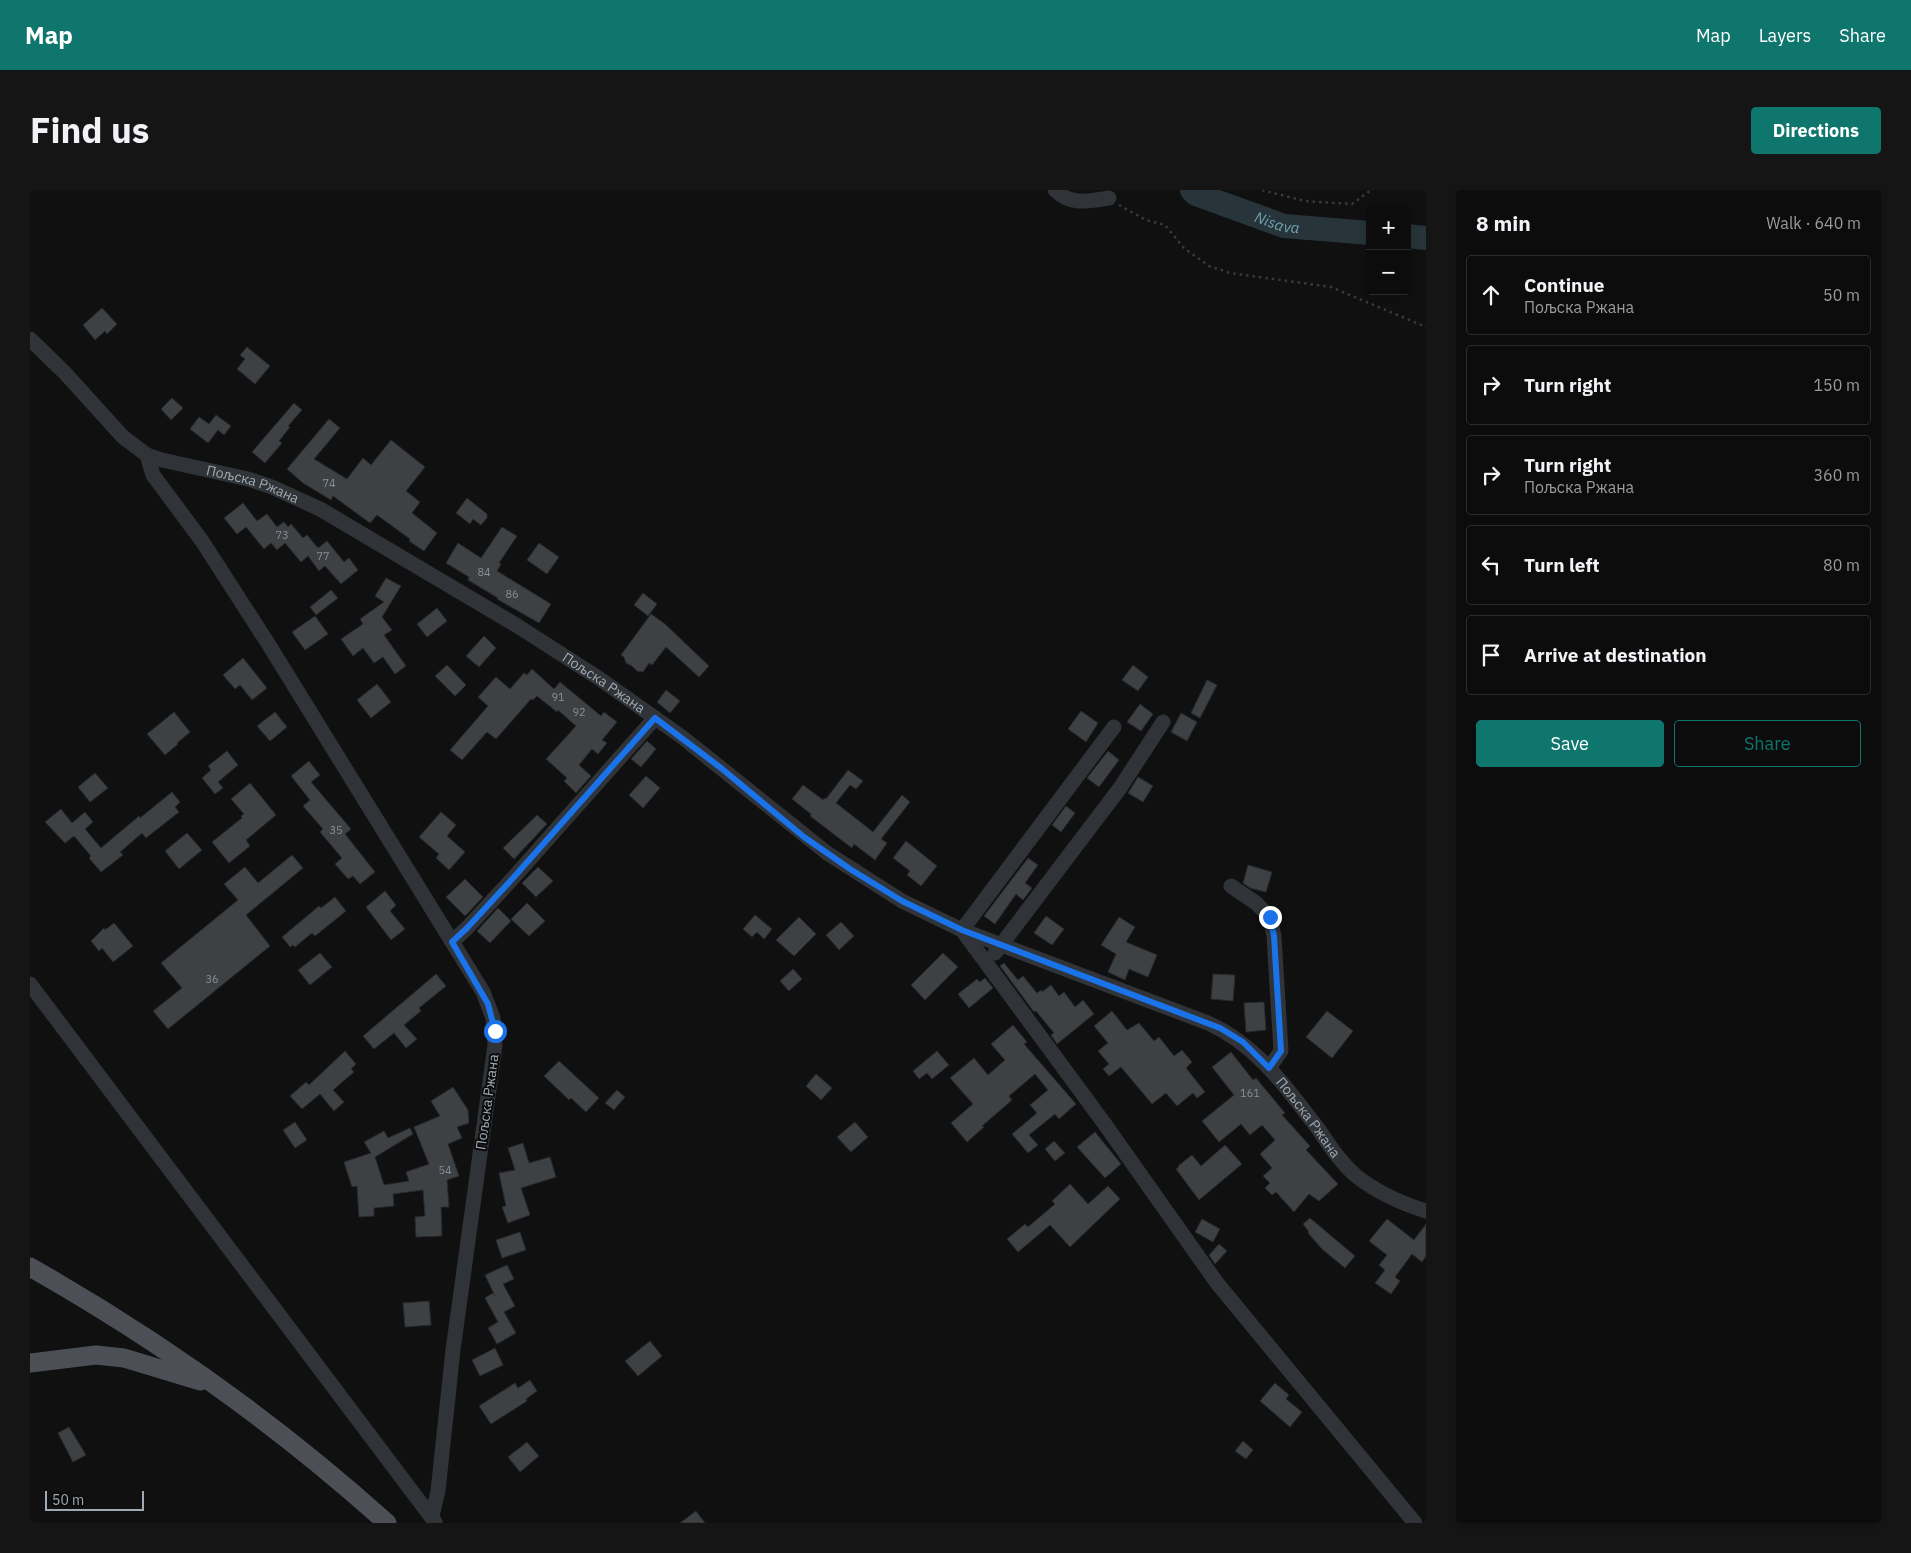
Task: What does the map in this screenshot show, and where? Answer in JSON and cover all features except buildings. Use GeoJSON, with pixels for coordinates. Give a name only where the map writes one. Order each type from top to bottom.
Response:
{"type":"FeatureCollection","features":[{"type":"Feature","properties":{"kind":"main road"},"geometry":{"type":"LineString","coordinates":[[30,1266],[96,1304],[223,1389],[291,1440],[387,1523]]}},
{"type":"Feature","properties":{"kind":"main road"},"geometry":{"type":"LineString","coordinates":[[30,1363],[96,1355],[124,1358],[223,1389]]}},
{"type":"Feature","properties":{"kind":"street"},"geometry":{"type":"LineString","coordinates":[[1054,190],[1076,202],[1109,198]]}},
{"type":"Feature","properties":{"kind":"street","name":"Пољска Ржана"},"geometry":{"type":"LineString","coordinates":[[30,339],[65,373],[123,438],[147,454],[162,460],[248,479],[272,487],[320,509],[544,643],[655,718],[721,768],[804,837],[902,901],[962,930],[1214,1026],[1243,1042],[1269,1068],[1296,1100],[1339,1159],[1355,1174],[1395,1200],[1426,1211]]}},
{"type":"Feature","properties":{"kind":"street","name":"Пољска Ржана"},"geometry":{"type":"LineString","coordinates":[[147,454],[153,475],[202,541],[269,645],[452,942],[488,1004],[493,1018],[495,1045],[453,1350],[434,1520]]}},
{"type":"Feature","properties":{"kind":"street"},"geometry":{"type":"LineString","coordinates":[[452,942],[507,885],[655,718]]}},
{"type":"Feature","properties":{"kind":"street"},"geometry":{"type":"LineString","coordinates":[[986,964],[1120,788],[1163,722]]}},
{"type":"Feature","properties":{"kind":"street"},"geometry":{"type":"LineString","coordinates":[[1114,727],[962,930],[1104,1123],[1217,1283],[1414,1523]]}},
{"type":"Feature","properties":{"kind":"street"},"geometry":{"type":"LineString","coordinates":[[1231,886],[1256,903],[1270,917],[1274,936],[1281,1051],[1269,1068]]}},
{"type":"Feature","properties":{"kind":"street"},"geometry":{"type":"LineString","coordinates":[[30,984],[434,1520]]}},
{"type":"Feature","properties":{"kind":"path"},"geometry":{"type":"LineString","coordinates":[[1262,190],[1305,201],[1352,204],[1372,190]]}},
{"type":"Feature","properties":{"kind":"path"},"geometry":{"type":"LineString","coordinates":[[1109,198],[1146,220],[1165,225],[1184,248],[1209,266],[1230,273],[1331,287],[1426,327]]}},
{"type":"Feature","properties":{"kind":"waterway","name":"Nisava"},"geometry":{"type":"LineString","coordinates":[[1192,190],[1196,194],[1284,226],[1366,233]]}},
{"type":"Feature","properties":{"kind":"waterway","name":"Nisava"},"geometry":{"type":"LineString","coordinates":[[1411,236],[1426,238]]}},
{"type":"Feature","properties":{"kind":"route"},"geometry":{"type":"LineString","coordinates":[[495,1031],[493,1018],[483,992],[452,942],[514,877],[655,718],[760,799],[804,837],[850,869],[902,901],[962,930],[1220,1028],[1243,1042],[1269,1068],[1281,1051],[1274,936],[1270,917]]}}]}
